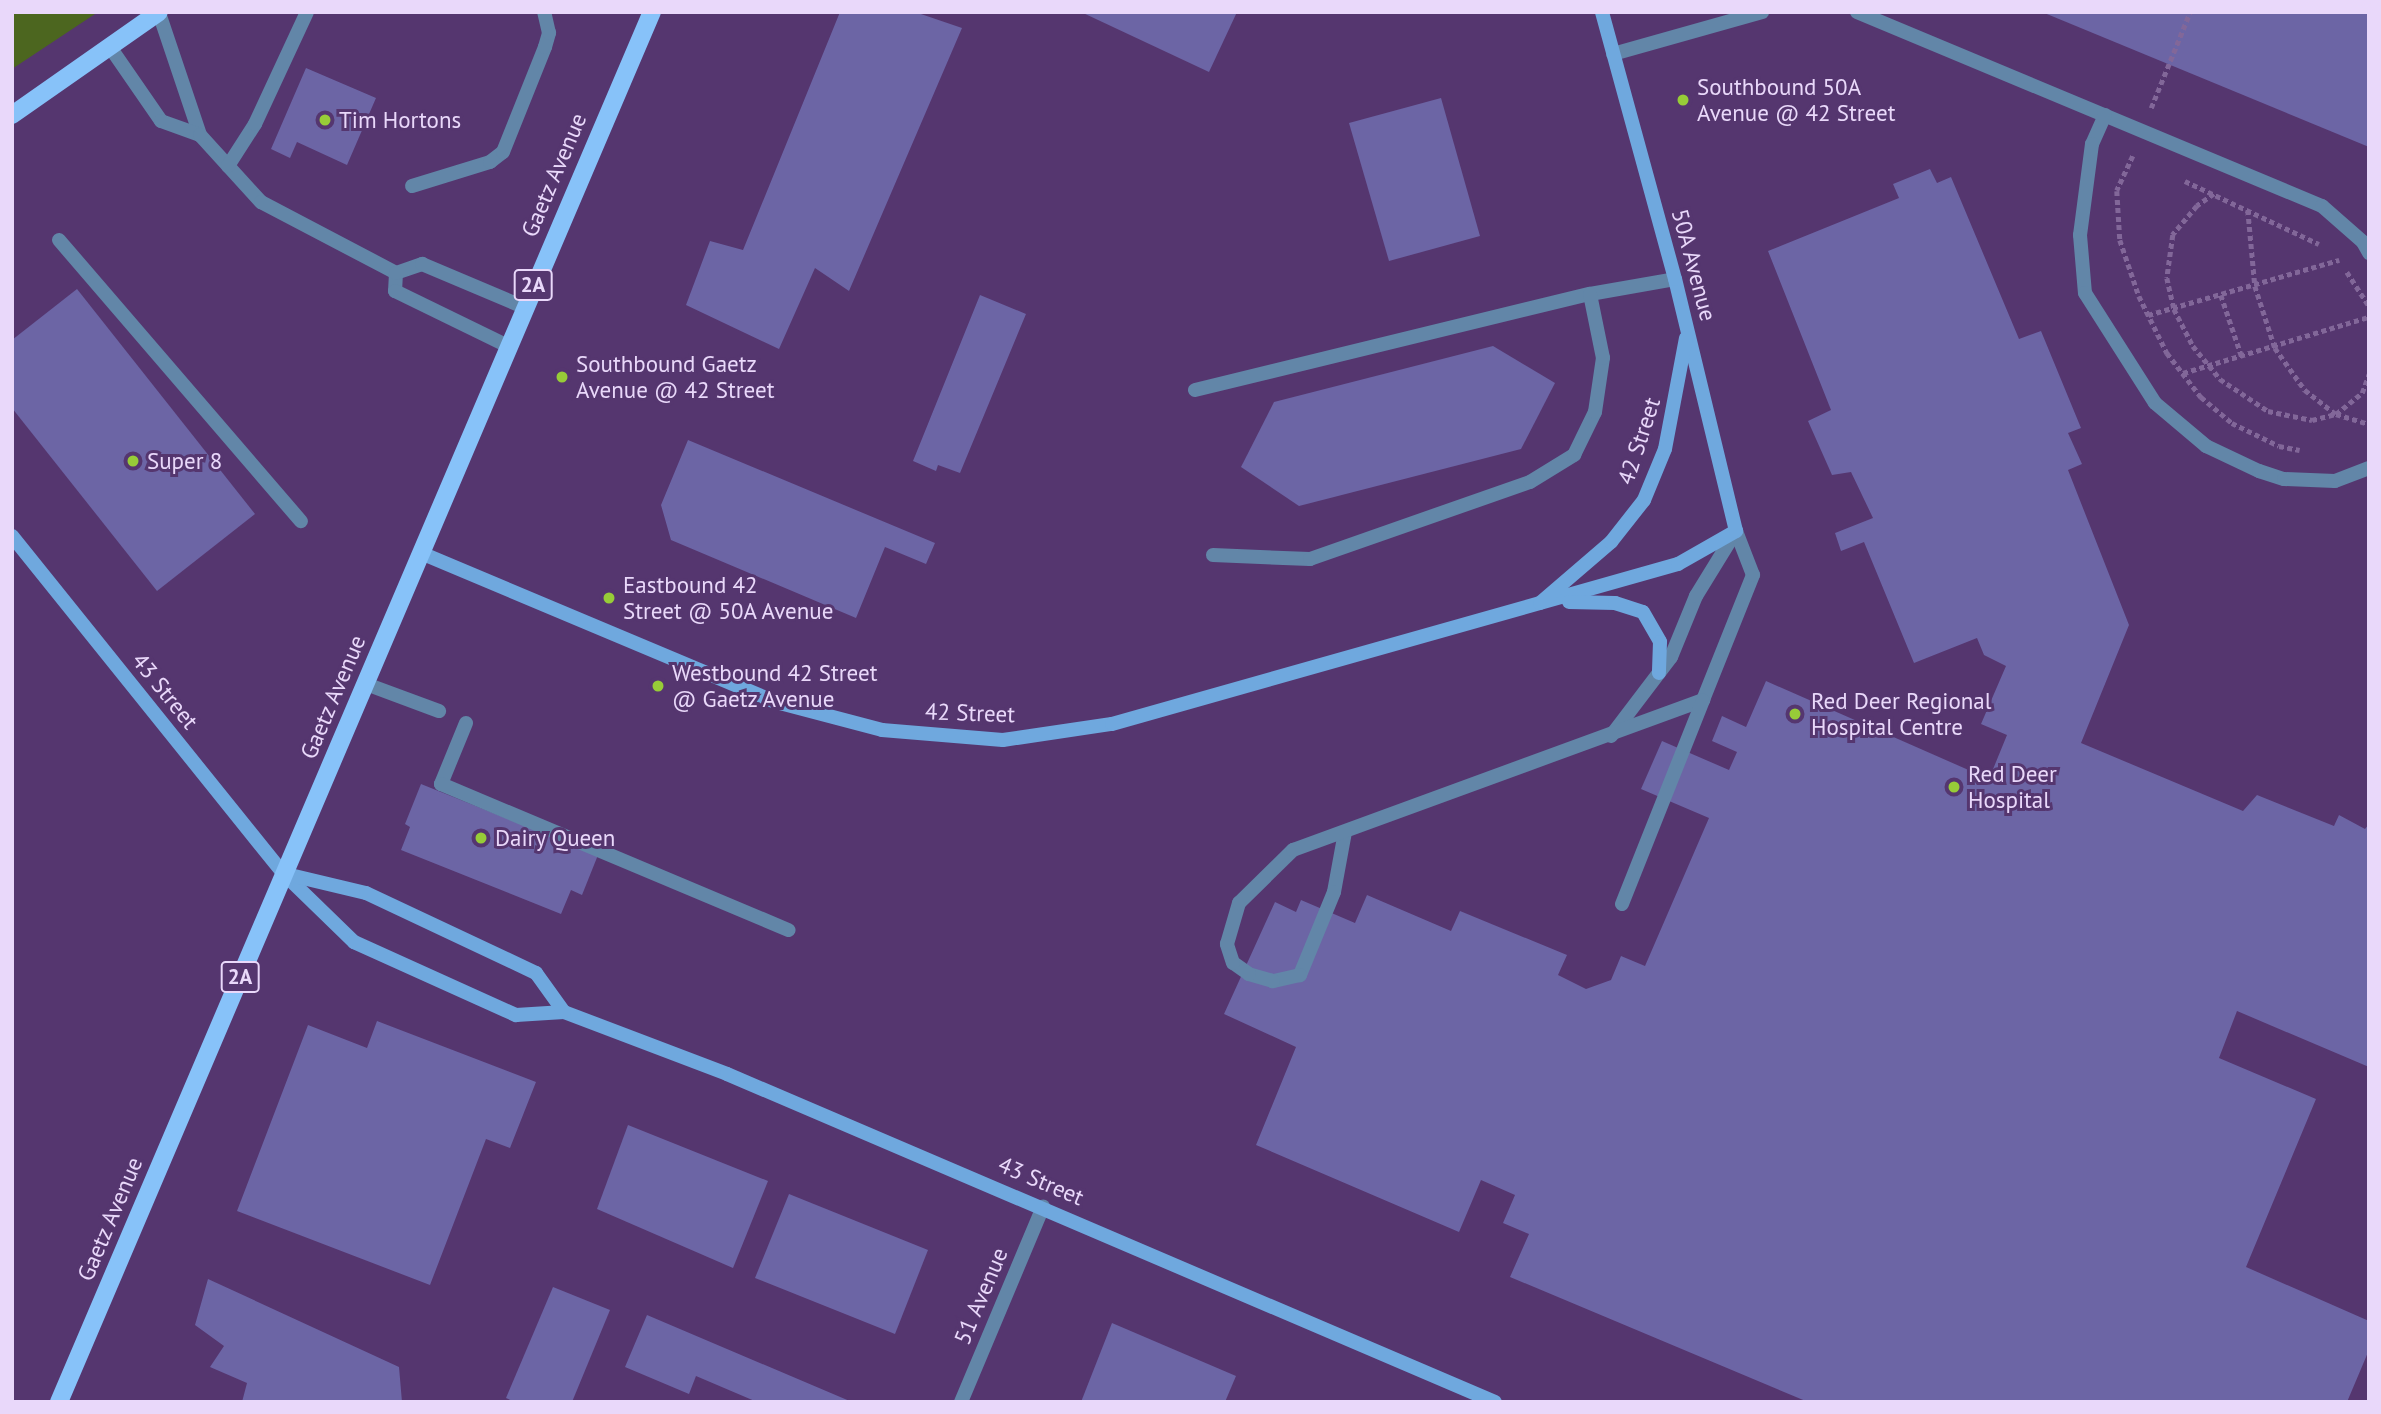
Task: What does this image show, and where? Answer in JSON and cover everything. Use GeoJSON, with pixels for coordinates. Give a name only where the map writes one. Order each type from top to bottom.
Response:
{"type":"FeatureCollection","features":[{"type":"Feature","properties":{"kind":"main road"},"geometry":{"type":"LineString","coordinates":[[12,115],[159,12]]}},
{"type":"Feature","properties":{"kind":"main road","name":"Gaetz Avenue"},"geometry":{"type":"LineString","coordinates":[[59,1402],[650,14]]}},
{"type":"Feature","properties":{"kind":"street"},"geometry":{"type":"LineString","coordinates":[[159,12],[200,135],[261,202],[396,273],[422,264],[524,307]]}},
{"type":"Feature","properties":{"kind":"street"},"geometry":{"type":"LineString","coordinates":[[228,166],[255,124],[307,12]]}},
{"type":"Feature","properties":{"kind":"street"},"geometry":{"type":"LineString","coordinates":[[412,186],[490,162],[503,152],[545,47],[549,33],[544,12]]}},
{"type":"Feature","properties":{"kind":"street","name":"50A Avenue"},"geometry":{"type":"LineString","coordinates":[[1602,12],[1675,279],[1736,531]]}},
{"type":"Feature","properties":{"kind":"street"},"geometry":{"type":"LineString","coordinates":[[1613,54],[1762,12]]}},
{"type":"Feature","properties":{"kind":"street"},"geometry":{"type":"LineString","coordinates":[[1857,12],[2322,206],[2367,245]]}},
{"type":"Feature","properties":{"kind":"street"},"geometry":{"type":"LineString","coordinates":[[110,47],[161,121],[200,135]]}},
{"type":"Feature","properties":{"kind":"street"},"geometry":{"type":"LineString","coordinates":[[2105,115],[2092,144],[2080,235],[2085,293],[2155,403],[2206,446],[2259,471],[2284,479],[2335,481],[2369,468]]}},
{"type":"Feature","properties":{"kind":"street"},"geometry":{"type":"LineString","coordinates":[[60,240],[301,521]]}},
{"type":"Feature","properties":{"kind":"street"},"geometry":{"type":"LineString","coordinates":[[396,273],[395,291],[508,346]]}},
{"type":"Feature","properties":{"kind":"street"},"geometry":{"type":"LineString","coordinates":[[1195,390],[1590,294],[1675,279]]}},
{"type":"Feature","properties":{"kind":"street"},"geometry":{"type":"LineString","coordinates":[[1213,555],[1310,559],[1530,482],[1574,455],[1595,412],[1603,358],[1590,294]]}},
{"type":"Feature","properties":{"kind":"street","name":"42 Street"},"geometry":{"type":"LineString","coordinates":[[1536,606],[1611,542],[1644,499],[1665,449],[1687,328]]}},
{"type":"Feature","properties":{"kind":"street"},"geometry":{"type":"LineString","coordinates":[[1611,737],[1671,657],[1696,596],[1736,531]]}},
{"type":"Feature","properties":{"kind":"street"},"geometry":{"type":"LineString","coordinates":[[1622,904],[1753,575],[1736,531]]}},
{"type":"Feature","properties":{"kind":"street","name":"42 Street"},"geometry":{"type":"LineString","coordinates":[[421,553],[755,695],[835,720],[942,738],[1003,740],[1112,724],[1536,606],[1678,564],[1736,531]]}},
{"type":"Feature","properties":{"kind":"street","name":"43 Street"},"geometry":{"type":"LineString","coordinates":[[12,536],[284,874],[338,931],[373,952],[516,1015],[564,1012],[727,1074],[1495,1402]]}},
{"type":"Feature","properties":{"kind":"street"},"geometry":{"type":"LineString","coordinates":[[1536,606],[1604,602],[1643,612],[1660,642],[1659,673]]}},
{"type":"Feature","properties":{"kind":"street"},"geometry":{"type":"LineString","coordinates":[[366,684],[439,711]]}},
{"type":"Feature","properties":{"kind":"street"},"geometry":{"type":"LineString","coordinates":[[1345,832],[1335,892],[1300,975],[1273,981],[1250,974],[1233,963],[1227,944],[1239,903],[1293,850],[1611,737],[1703,700]]}},
{"type":"Feature","properties":{"kind":"street"},"geometry":{"type":"LineString","coordinates":[[466,723],[441,784],[789,930]]}},
{"type":"Feature","properties":{"kind":"street"},"geometry":{"type":"LineString","coordinates":[[284,874],[366,893],[536,973],[564,1012]]}},
{"type":"Feature","properties":{"kind":"street","name":"51 Avenue"},"geometry":{"type":"LineString","coordinates":[[961,1402],[1043,1207]]}},
{"type":"Feature","properties":{"kind":"path"},"geometry":{"type":"LineString","coordinates":[[2190,12],[2118,191],[2120,240],[2148,315],[2201,397],[2232,423],[2279,446],[2303,451]]}},
{"type":"Feature","properties":{"kind":"path"},"geometry":{"type":"LineString","coordinates":[[2133,158],[2144,163]]}},
{"type":"Feature","properties":{"kind":"path"},"geometry":{"type":"LineString","coordinates":[[2179,179],[2324,247]]}},
{"type":"Feature","properties":{"kind":"path"},"geometry":{"type":"LineString","coordinates":[[2214,194],[2197,206],[2173,235],[2167,278],[2174,309],[2220,379],[2267,411],[2312,420],[2336,414],[2362,393],[2369,374]]}},
{"type":"Feature","properties":{"kind":"path"},"geometry":{"type":"LineString","coordinates":[[2248,210],[2248,244],[2255,286],[2275,348],[2305,390],[2336,414],[2369,424]]}},
{"type":"Feature","properties":{"kind":"path"},"geometry":{"type":"LineString","coordinates":[[2332,254],[2339,260],[2369,306]]}},
{"type":"Feature","properties":{"kind":"path"},"geometry":{"type":"LineString","coordinates":[[2148,315],[2339,260]]}},
{"type":"Feature","properties":{"kind":"path"},"geometry":{"type":"LineString","coordinates":[[2221,295],[2242,357]]}},
{"type":"Feature","properties":{"kind":"path"},"geometry":{"type":"LineString","coordinates":[[2183,373],[2275,348],[2369,317]]}},
{"type":"Feature","properties":{"kind":"green space"},"geometry":{"type":"Polygon","coordinates":[[[12,12],[98,12],[12,69],[12,12]]]}},
{"type":"Feature","properties":{"kind":"building"},"geometry":{"type":"Polygon","coordinates":[[[840,12],[915,12],[962,28],[849,291],[815,268],[779,349],[686,305],[710,241],[743,250],[840,12]]]}},
{"type":"Feature","properties":{"kind":"building"},"geometry":{"type":"Polygon","coordinates":[[[1081,12],[1237,12],[1209,72],[1081,12]]]}},
{"type":"Feature","properties":{"kind":"building"},"geometry":{"type":"Polygon","coordinates":[[[2042,12],[2369,12],[2369,147],[2042,12]]]}},
{"type":"Feature","properties":{"kind":"building","name":"Tim Hortons"},"geometry":{"type":"Polygon","coordinates":[[[306,68],[376,98],[347,165],[297,142],[290,158],[271,149],[306,68]]]}},
{"type":"Feature","properties":{"kind":"building"},"geometry":{"type":"Polygon","coordinates":[[[1441,98],[1480,236],[1389,261],[1349,123],[1441,98]]]}},
{"type":"Feature","properties":{"kind":"building","name":"Red Deer Hospital"},"geometry":{"type":"Polygon","coordinates":[[[1930,169],[1937,183],[1951,177],[2019,339],[2041,331],[2081,428],[2068,433],[2082,464],[2068,470],[2129,625],[2081,743],[2243,811],[2257,795],[2334,826],[2339,815],[2365,829],[2369,824],[2369,1067],[2237,1011],[2219,1058],[2316,1099],[2246,1267],[2369,1321],[2369,1350],[2347,1402],[1808,1402],[1510,1277],[1529,1234],[1503,1223],[1515,1195],[1481,1180],[1459,1232],[1256,1145],[1296,1047],[1224,1014],[1275,902],[1296,912],[1301,900],[1355,923],[1367,895],[1451,931],[1460,911],[1567,955],[1558,975],[1586,989],[1611,980],[1621,956],[1645,966],[1709,818],[1641,789],[1662,741],[1729,770],[1737,752],[1712,741],[1722,716],[1746,727],[1766,681],[1989,779],[2007,735],[1981,724],[2006,666],[1984,655],[1977,638],[1914,663],[1864,542],[1841,551],[1835,533],[1873,518],[1851,472],[1832,475],[1808,421],[1831,410],[1768,251],[1899,198],[1893,184],[1930,169]]]}},
{"type":"Feature","properties":{"kind":"building","name":"Super 8"},"geometry":{"type":"Polygon","coordinates":[[[77,289],[255,514],[157,591],[12,408],[12,340],[77,289]]]}},
{"type":"Feature","properties":{"kind":"building"},"geometry":{"type":"Polygon","coordinates":[[[980,295],[1026,314],[960,473],[938,465],[936,471],[913,461],[980,295]]]}},
{"type":"Feature","properties":{"kind":"building"},"geometry":{"type":"Polygon","coordinates":[[[1493,346],[1555,383],[1521,449],[1299,506],[1241,467],[1274,402],[1493,346]]]}},
{"type":"Feature","properties":{"kind":"building"},"geometry":{"type":"Polygon","coordinates":[[[688,440],[935,543],[926,564],[885,547],[856,618],[671,540],[661,505],[688,440]]]}},
{"type":"Feature","properties":{"kind":"building","name":"Dairy Queen"},"geometry":{"type":"Polygon","coordinates":[[[421,784],[598,855],[582,895],[571,890],[561,914],[401,850],[410,827],[405,824],[421,784]]]}},
{"type":"Feature","properties":{"kind":"building"},"geometry":{"type":"Polygon","coordinates":[[[377,1021],[536,1082],[510,1148],[486,1139],[430,1285],[237,1211],[308,1025],[367,1048],[377,1021]]]}},
{"type":"Feature","properties":{"kind":"building"},"geometry":{"type":"Polygon","coordinates":[[[628,1125],[768,1181],[733,1268],[597,1209],[628,1125]]]}},
{"type":"Feature","properties":{"kind":"building"},"geometry":{"type":"Polygon","coordinates":[[[789,1194],[928,1250],[895,1334],[755,1278],[789,1194]]]}},
{"type":"Feature","properties":{"kind":"building"},"geometry":{"type":"Polygon","coordinates":[[[208,1279],[399,1367],[402,1402],[242,1402],[247,1383],[210,1367],[224,1346],[195,1325],[208,1279]]]}},
{"type":"Feature","properties":{"kind":"building"},"geometry":{"type":"Polygon","coordinates":[[[553,1287],[610,1310],[572,1402],[515,1402],[506,1398],[553,1287]]]}},
{"type":"Feature","properties":{"kind":"building"},"geometry":{"type":"Polygon","coordinates":[[[647,1315],[852,1402],[757,1402],[696,1376],[689,1394],[625,1367],[647,1315]]]}},
{"type":"Feature","properties":{"kind":"building"},"geometry":{"type":"Polygon","coordinates":[[[1112,1323],[1236,1376],[1225,1402],[1081,1402],[1112,1323]]]}},
{"type":"Feature","properties":{"kind":"place","name":"Southbound 50A Avenue @ 42 Street"},"geometry":{"type":"Point","coordinates":[1683,100]}},
{"type":"Feature","properties":{"kind":"place","name":"Tim Hortons"},"geometry":{"type":"Point","coordinates":[325,120]}},
{"type":"Feature","properties":{"kind":"place","name":"Southbound Gaetz Avenue @ 42 Street"},"geometry":{"type":"Point","coordinates":[562,377]}},
{"type":"Feature","properties":{"kind":"place","name":"Super 8"},"geometry":{"type":"Point","coordinates":[133,461]}},
{"type":"Feature","properties":{"kind":"place","name":"Eastbound 42 Street @ 50A Avenue"},"geometry":{"type":"Point","coordinates":[609,598]}},
{"type":"Feature","properties":{"kind":"place","name":"Westbound 42 Street @ Gaetz Avenue"},"geometry":{"type":"Point","coordinates":[658,686]}},
{"type":"Feature","properties":{"kind":"place","name":"Red Deer Regional Hospital Centre"},"geometry":{"type":"Point","coordinates":[1795,714]}},
{"type":"Feature","properties":{"kind":"place","name":"Red Deer Hospital"},"geometry":{"type":"Point","coordinates":[1954,787]}},
{"type":"Feature","properties":{"kind":"place","name":"Dairy Queen"},"geometry":{"type":"Point","coordinates":[481,838]}}]}
